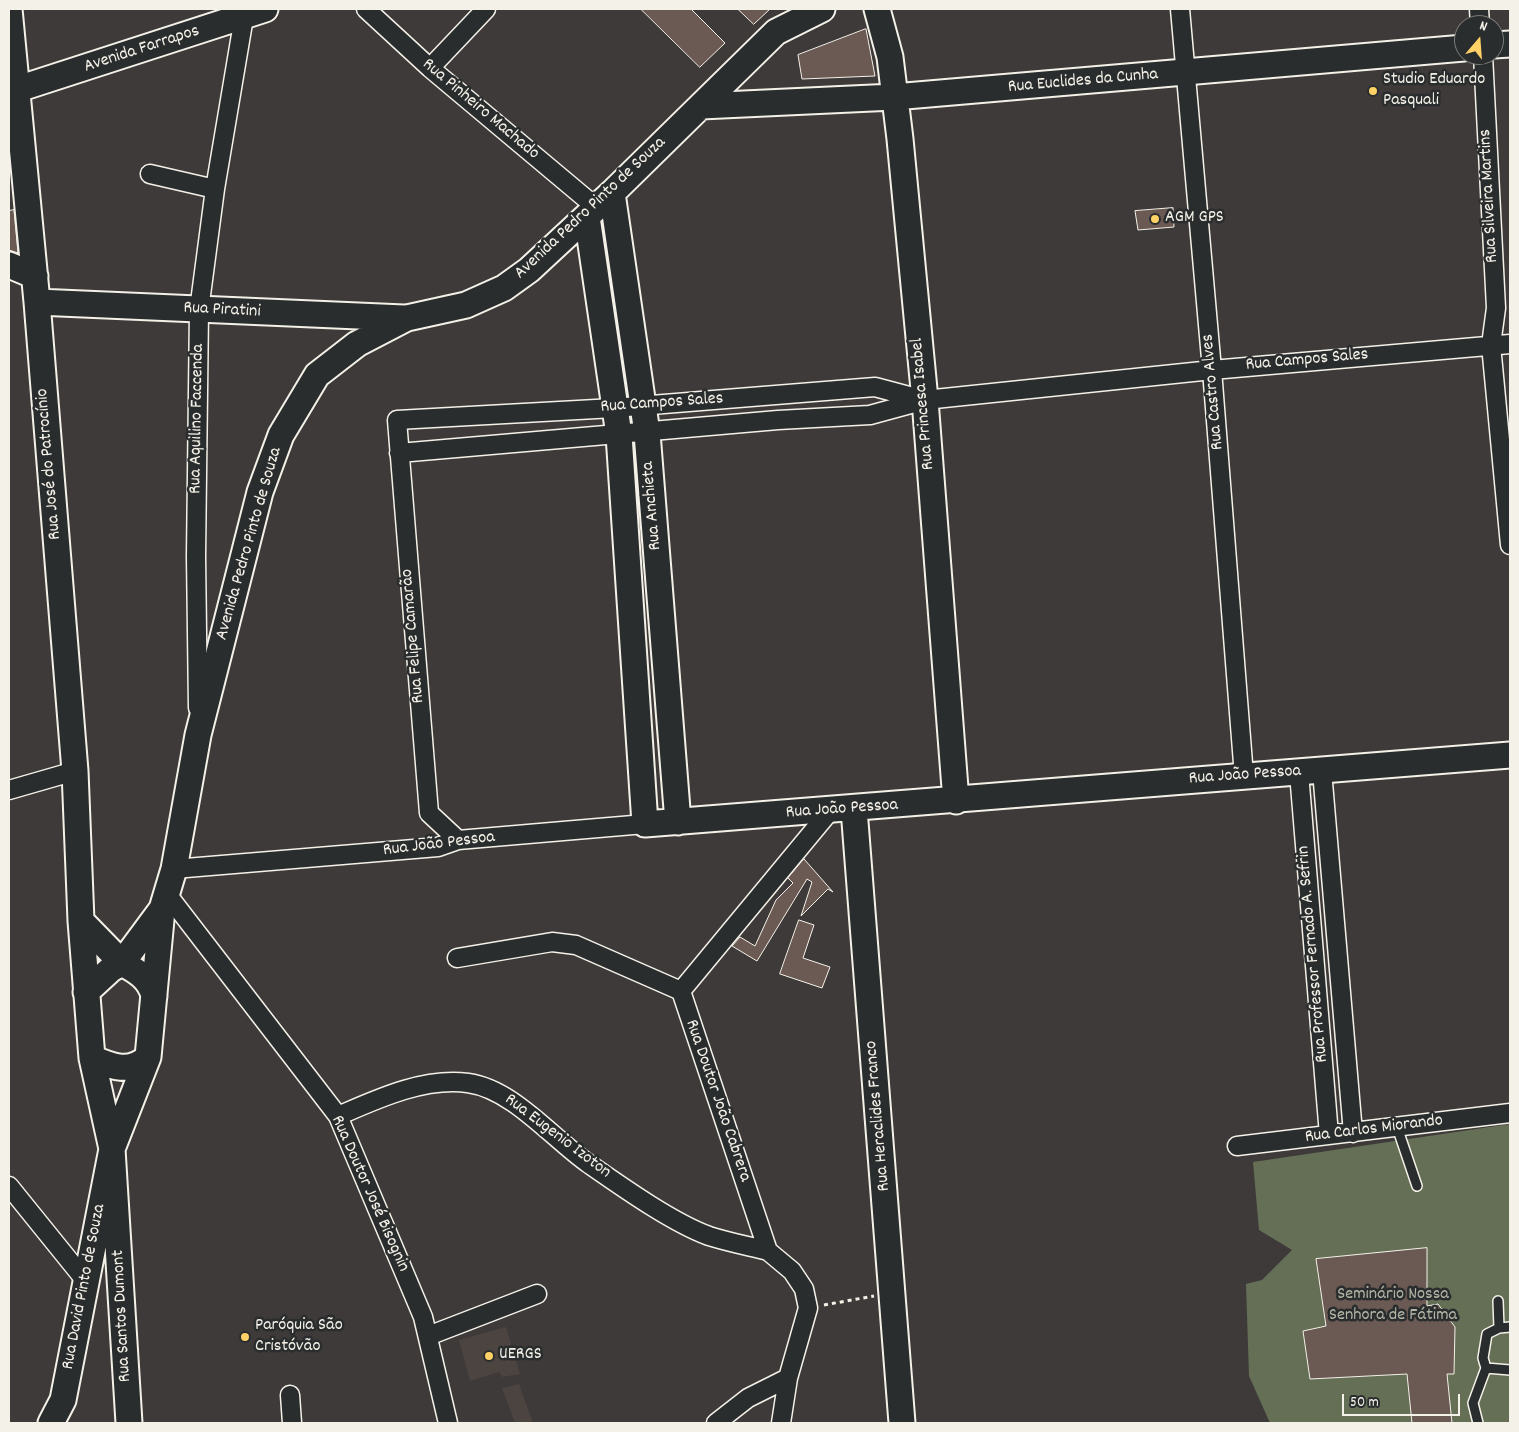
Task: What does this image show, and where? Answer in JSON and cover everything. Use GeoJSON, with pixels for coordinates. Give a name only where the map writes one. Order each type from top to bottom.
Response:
{"type":"FeatureCollection","features":[{"type":"Feature","properties":{"kind":"main road","name":"Rua José do Patrocínio"},"geometry":{"type":"LineString","coordinates":[[10,9],[35,276],[75,770],[86,992]]}},
{"type":"Feature","properties":{"kind":"main road","name":"Avenida Pedro Pinto de Souza"},"geometry":{"type":"LineString","coordinates":[[154,996],[165,902],[174,869],[198,735],[260,492],[281,435],[317,375],[357,344],[407,318],[466,306],[504,288],[529,270],[599,206],[776,32],[788,9]]}},
{"type":"Feature","properties":{"kind":"main road","name":"Avenida Pedro Pinto de Souza"},"geometry":{"type":"LineString","coordinates":[[776,32],[822,9]]}},
{"type":"Feature","properties":{"kind":"main road","name":"Rua Princesa Isabel"},"geometry":{"type":"LineString","coordinates":[[876,9],[890,57],[925,400],[956,801]]}},
{"type":"Feature","properties":{"kind":"main road","name":"Avenida Farrapos"},"geometry":{"type":"LineString","coordinates":[[18,89],[255,13]]}},
{"type":"Feature","properties":{"kind":"main road","name":"Rua Euclides da Cunha"},"geometry":{"type":"LineString","coordinates":[[701,106],[894,97],[1454,49]]}},
{"type":"Feature","properties":{"kind":"main road","name":"Rua Anchieta"},"geometry":{"type":"LineString","coordinates":[[599,206],[644,406],[648,433],[678,822]]}},
{"type":"Feature","properties":{"kind":"main road","name":"Rua Anchieta"},"geometry":{"type":"LineString","coordinates":[[599,206],[614,408],[619,435],[645,824]]}},
{"type":"Feature","properties":{"kind":"main road"},"geometry":{"type":"LineString","coordinates":[[9,265],[35,276]]}},
{"type":"Feature","properties":{"kind":"main road","name":"Rua Piratini"},"geometry":{"type":"LineString","coordinates":[[37,302],[407,318]]}},
{"type":"Feature","properties":{"kind":"main road"},"geometry":{"type":"LineString","coordinates":[[632,626],[662,623]]}},
{"type":"Feature","properties":{"kind":"main road","name":"Rua João Pessoa"},"geometry":{"type":"LineString","coordinates":[[645,824],[956,801],[1510,755]]}},
{"type":"Feature","properties":{"kind":"main road","name":"Rua Heraclides Franco"},"geometry":{"type":"LineString","coordinates":[[842,810],[893,1293],[902,1423]]}},
{"type":"Feature","properties":{"kind":"main road","name":"Avenida Pedro Pinto de Souza"},"geometry":{"type":"LineString","coordinates":[[122,962],[165,902]]}},
{"type":"Feature","properties":{"kind":"main road"},"geometry":{"type":"LineString","coordinates":[[81,921],[122,962],[141,974],[152,987],[154,996]]}},
{"type":"Feature","properties":{"kind":"main road"},"geometry":{"type":"LineString","coordinates":[[86,992],[111,969],[122,962]]}},
{"type":"Feature","properties":{"kind":"main road","name":"Rua Santos Dumont"},"geometry":{"type":"LineString","coordinates":[[86,992],[92,1058],[112,1149],[129,1423]]}},
{"type":"Feature","properties":{"kind":"main road","name":"Rua Santos Dumont"},"geometry":{"type":"LineString","coordinates":[[112,1149],[148,1057],[154,996]]}},
{"type":"Feature","properties":{"kind":"main road"},"geometry":{"type":"LineString","coordinates":[[92,1058],[109,1066],[126,1069],[140,1065],[148,1057]]}},
{"type":"Feature","properties":{"kind":"main road","name":"Rua David Pinto de Souza"},"geometry":{"type":"LineString","coordinates":[[51,1423],[63,1400],[112,1149]]}},
{"type":"Feature","properties":{"kind":"street","name":"Rua Pinheiro Machado"},"geometry":{"type":"LineString","coordinates":[[366,9],[430,68],[599,206]]}},
{"type":"Feature","properties":{"kind":"street"},"geometry":{"type":"LineString","coordinates":[[430,68],[486,9]]}},
{"type":"Feature","properties":{"kind":"street","name":"Rua Castro Alves"},"geometry":{"type":"LineString","coordinates":[[1180,9],[1184,73],[1212,370],[1244,776]]}},
{"type":"Feature","properties":{"kind":"street","name":"Rua Aquilino Faccenda"},"geometry":{"type":"LineString","coordinates":[[198,735],[196,556],[200,310],[215,189],[255,13]]}},
{"type":"Feature","properties":{"kind":"street","name":"Rua Silveira Martins"},"geometry":{"type":"LineString","coordinates":[[1483,65],[1496,308],[1491,345],[1508,508],[1510,545]]}},
{"type":"Feature","properties":{"kind":"street"},"geometry":{"type":"LineString","coordinates":[[150,174],[215,189]]}},
{"type":"Feature","properties":{"kind":"street","name":"Rua Silveira Martins"},"geometry":{"type":"LineString","coordinates":[[1496,308],[1510,344]]}},
{"type":"Feature","properties":{"kind":"street","name":"Rua Campos Sales"},"geometry":{"type":"LineString","coordinates":[[399,453],[648,433],[778,420],[870,415],[925,400],[1212,370],[1510,344]]}},
{"type":"Feature","properties":{"kind":"street","name":"Rua Campos Sales"},"geometry":{"type":"LineString","coordinates":[[397,420],[644,406],[875,387],[925,400]]}},
{"type":"Feature","properties":{"kind":"street"},"geometry":{"type":"LineString","coordinates":[[776,394],[778,420]]}},
{"type":"Feature","properties":{"kind":"street","name":"Rua Felipe Camarão"},"geometry":{"type":"LineString","coordinates":[[397,420],[430,814],[458,840]]}},
{"type":"Feature","properties":{"kind":"street"},"geometry":{"type":"LineString","coordinates":[[9,790],[75,770]]}},
{"type":"Feature","properties":{"kind":"street","name":"Rua Professor Fernado A. Sefrin"},"geometry":{"type":"LineString","coordinates":[[1311,772],[1352,1133]]}},
{"type":"Feature","properties":{"kind":"street","name":"Rua Professor Fernado A. Sefrin"},"geometry":{"type":"LineString","coordinates":[[1311,772],[1329,1135]]}},
{"type":"Feature","properties":{"kind":"street"},"geometry":{"type":"LineString","coordinates":[[457,958],[552,942],[576,945],[681,991],[842,810]]}},
{"type":"Feature","properties":{"kind":"street","name":"Rua João Pessoa"},"geometry":{"type":"LineString","coordinates":[[174,869],[438,847],[458,840],[645,824]]}},
{"type":"Feature","properties":{"kind":"street","name":"Rua Doutor José Bisognin"},"geometry":{"type":"LineString","coordinates":[[165,902],[338,1116],[422,1317],[448,1423]]}},
{"type":"Feature","properties":{"kind":"street","name":"Rua Doutor João Cabrera"},"geometry":{"type":"LineString","coordinates":[[681,991],[768,1251]]}},
{"type":"Feature","properties":{"kind":"street","name":"Rua Eugenio Izoton"},"geometry":{"type":"LineString","coordinates":[[338,1116],[373,1101],[431,1083],[468,1083],[500,1093],[588,1164],[682,1224],[708,1236],[768,1251]]}},
{"type":"Feature","properties":{"kind":"street","name":"Rua Carlos Miorando"},"geometry":{"type":"LineString","coordinates":[[1237,1146],[1510,1113]]}},
{"type":"Feature","properties":{"kind":"street"},"geometry":{"type":"LineString","coordinates":[[9,1186],[85,1280]]}},
{"type":"Feature","properties":{"kind":"street"},"geometry":{"type":"LineString","coordinates":[[768,1251],[792,1271],[804,1288],[808,1308],[788,1378],[781,1423]]}},
{"type":"Feature","properties":{"kind":"street"},"geometry":{"type":"LineString","coordinates":[[428,1336],[537,1294]]}},
{"type":"Feature","properties":{"kind":"street"},"geometry":{"type":"LineString","coordinates":[[716,1423],[748,1398],[788,1378]]}},
{"type":"Feature","properties":{"kind":"street"},"geometry":{"type":"LineString","coordinates":[[290,1395],[292,1423]]}},
{"type":"Feature","properties":{"kind":"lane"},"geometry":{"type":"LineString","coordinates":[[1397,1127],[1417,1186]]}},
{"type":"Feature","properties":{"kind":"lane"},"geometry":{"type":"LineString","coordinates":[[1498,1300],[1498,1328]]}},
{"type":"Feature","properties":{"kind":"lane"},"geometry":{"type":"LineString","coordinates":[[1478,1423],[1474,1403],[1486,1368],[1483,1358],[1487,1334],[1498,1328],[1510,1328]]}},
{"type":"Feature","properties":{"kind":"lane"},"geometry":{"type":"LineString","coordinates":[[1486,1368],[1510,1370]]}},
{"type":"Feature","properties":{"kind":"path"},"geometry":{"type":"LineString","coordinates":[[808,1308],[893,1293]]}},
{"type":"Feature","properties":{"kind":"shaded area","name":"UERGS"},"geometry":{"type":"Polygon","coordinates":[[[506,1327],[520,1374],[502,1377],[499,1372],[470,1381],[459,1340],[506,1327]]]}},
{"type":"Feature","properties":{"kind":"shaded area","name":"UERGS"},"geometry":{"type":"Polygon","coordinates":[[[519,1384],[533,1423],[515,1423],[502,1388],[519,1384]]]}},
{"type":"Feature","properties":{"kind":"green space","name":"Seminário Nossa Senhora de Fátima"},"geometry":{"type":"Polygon","coordinates":[[[1510,1124],[1510,1423],[1270,1423],[1249,1376],[1246,1284],[1262,1280],[1292,1250],[1259,1230],[1253,1162],[1510,1124]]]}},
{"type":"Feature","properties":{"kind":"building"},"geometry":{"type":"Polygon","coordinates":[[[641,9],[691,9],[725,43],[700,67],[641,9]]]}},
{"type":"Feature","properties":{"kind":"building"},"geometry":{"type":"Polygon","coordinates":[[[738,9],[770,9],[754,24],[738,9]]]}},
{"type":"Feature","properties":{"kind":"building"},"geometry":{"type":"Polygon","coordinates":[[[866,29],[875,76],[802,79],[798,55],[866,29]]]}},
{"type":"Feature","properties":{"kind":"building","name":"AGM GPS"},"geometry":{"type":"Polygon","coordinates":[[[1173,208],[1174,227],[1138,230],[1135,211],[1173,208]]]}},
{"type":"Feature","properties":{"kind":"building"},"geometry":{"type":"Polygon","coordinates":[[[14,210],[18,253],[9,250],[9,211],[14,210]]]}},
{"type":"Feature","properties":{"kind":"building"},"geometry":{"type":"Polygon","coordinates":[[[804,859],[833,892],[828,889],[801,916],[812,882],[807,879],[757,961],[732,946],[740,937],[755,946],[776,900],[793,883],[788,878],[804,859]]]}},
{"type":"Feature","properties":{"kind":"building"},"geometry":{"type":"Polygon","coordinates":[[[799,920],[814,925],[803,958],[830,967],[822,988],[780,974],[799,920]]]}},
{"type":"Feature","properties":{"kind":"building"},"geometry":{"type":"Polygon","coordinates":[[[1427,1248],[1427,1306],[1438,1304],[1455,1327],[1454,1374],[1447,1374],[1452,1423],[1412,1423],[1407,1374],[1310,1379],[1303,1331],[1326,1326],[1316,1259],[1427,1248]]]}},
{"type":"Feature","properties":{"kind":"place","name":"Studio Eduardo Pasquali"},"geometry":{"type":"Point","coordinates":[1373,91]}},
{"type":"Feature","properties":{"kind":"place","name":"AGM GPS"},"geometry":{"type":"Point","coordinates":[1155,219]}},
{"type":"Feature","properties":{"kind":"place","name":"Paróquia São Cristóvão"},"geometry":{"type":"Point","coordinates":[245,1337]}},
{"type":"Feature","properties":{"kind":"place","name":"UERGS"},"geometry":{"type":"Point","coordinates":[489,1356]}}]}
